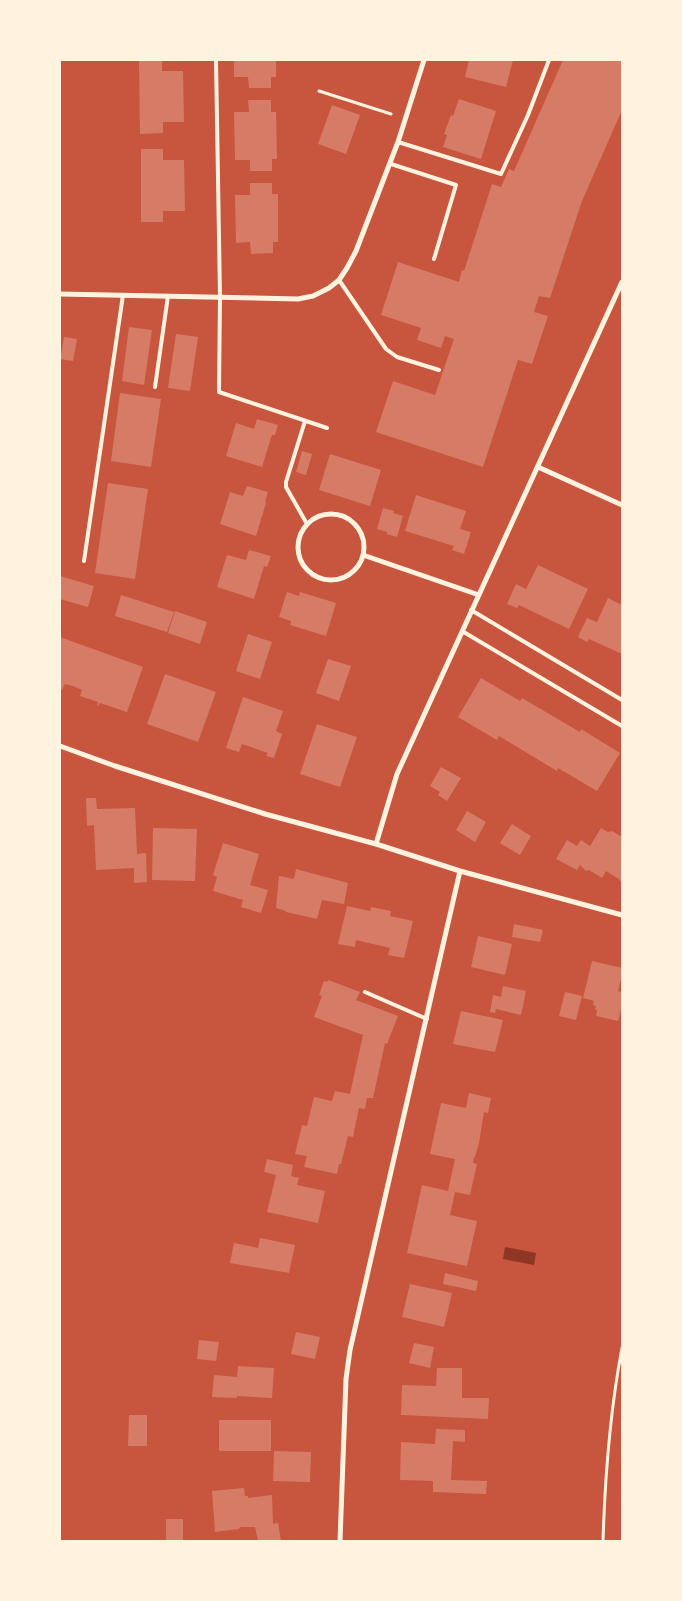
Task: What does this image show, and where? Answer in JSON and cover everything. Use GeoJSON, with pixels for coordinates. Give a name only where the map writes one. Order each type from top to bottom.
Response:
{"type":"FeatureCollection","features":[{"type":"Feature","properties":{"kind":"street"},"geometry":{"type":"LineString","coordinates":[[60,294],[298,299],[312,296],[328,288],[339,280],[356,251],[398,142],[424,60]]}},
{"type":"Feature","properties":{"kind":"street"},"geometry":{"type":"LineString","coordinates":[[376,844],[397,774],[622,282]]}},
{"type":"Feature","properties":{"kind":"street"},"geometry":{"type":"LineString","coordinates":[[538,467],[622,505]]}},
{"type":"Feature","properties":{"kind":"street"},"geometry":{"type":"LineString","coordinates":[[325,515],[336,515],[347,518],[355,525],[361,534],[364,544],[363,555],[358,566],[350,575],[338,580],[327,580],[315,576],[306,569],[300,559],[298,547],[300,535],[307,524],[315,518],[325,515]]}},
{"type":"Feature","properties":{"kind":"street"},"geometry":{"type":"LineString","coordinates":[[363,555],[478,595]]}},
{"type":"Feature","properties":{"kind":"street"},"geometry":{"type":"LineString","coordinates":[[60,746],[115,766],[265,814],[622,915]]}},
{"type":"Feature","properties":{"kind":"street"},"geometry":{"type":"LineString","coordinates":[[340,1541],[346,1379],[350,1350],[460,870]]}},
{"type":"Feature","properties":{"kind":"lane"},"geometry":{"type":"LineString","coordinates":[[216,60],[220,296],[219,392],[327,428]]}},
{"type":"Feature","properties":{"kind":"lane"},"geometry":{"type":"LineString","coordinates":[[398,142],[501,174],[528,115],[549,60]]}},
{"type":"Feature","properties":{"kind":"lane"},"geometry":{"type":"LineString","coordinates":[[390,164],[456,185],[434,259]]}},
{"type":"Feature","properties":{"kind":"lane"},"geometry":{"type":"LineString","coordinates":[[339,280],[386,349],[397,357],[439,370]]}},
{"type":"Feature","properties":{"kind":"lane"},"geometry":{"type":"LineString","coordinates":[[84,561],[123,295]]}},
{"type":"Feature","properties":{"kind":"lane"},"geometry":{"type":"LineString","coordinates":[[155,387],[168,296]]}},
{"type":"Feature","properties":{"kind":"lane"},"geometry":{"type":"LineString","coordinates":[[305,421],[286,487],[307,524]]}},
{"type":"Feature","properties":{"kind":"lane"},"geometry":{"type":"LineString","coordinates":[[471,610],[622,700]]}},
{"type":"Feature","properties":{"kind":"lane"},"geometry":{"type":"LineString","coordinates":[[462,631],[622,726]]}},
{"type":"Feature","properties":{"kind":"lane"},"geometry":{"type":"LineString","coordinates":[[365,992],[427,1019]]}},
{"type":"Feature","properties":{"kind":"path"},"geometry":{"type":"LineString","coordinates":[[319,91],[406,119]]}},
{"type":"Feature","properties":{"kind":"path"},"geometry":{"type":"LineString","coordinates":[[603,1541],[609,1440],[615,1386],[622,1348]]}},
{"type":"Feature","properties":{"kind":"shaded area"},"geometry":{"type":"Polygon","coordinates":[[[505,1247],[536,1253],[534,1265],[503,1259],[505,1247]]]}},
{"type":"Feature","properties":{"kind":"building"},"geometry":{"type":"Polygon","coordinates":[[[162,60],[162,71],[183,71],[184,122],[163,122],[163,133],[140,134],[139,61],[162,60]]]}},
{"type":"Feature","properties":{"kind":"building"},"geometry":{"type":"Polygon","coordinates":[[[234,60],[276,60],[276,77],[271,77],[271,88],[249,88],[248,77],[234,77],[234,60]]]}},
{"type":"Feature","properties":{"kind":"building"},"geometry":{"type":"Polygon","coordinates":[[[469,60],[513,60],[506,87],[465,77],[469,60]]]}},
{"type":"Feature","properties":{"kind":"building"},"geometry":{"type":"Polygon","coordinates":[[[563,60],[622,60],[622,110],[582,201],[550,298],[539,296],[534,312],[548,316],[532,364],[518,360],[483,467],[376,432],[393,381],[435,395],[454,339],[445,336],[441,348],[417,340],[421,328],[381,315],[398,262],[459,282],[492,184],[501,187],[509,169],[514,171],[563,60]]]}},
{"type":"Feature","properties":{"kind":"building"},"geometry":{"type":"Polygon","coordinates":[[[459,99],[496,111],[481,159],[443,147],[447,135],[444,134],[459,99]]]}},
{"type":"Feature","properties":{"kind":"building"},"geometry":{"type":"Polygon","coordinates":[[[248,100],[271,100],[271,112],[276,112],[277,159],[272,159],[272,171],[250,171],[250,160],[235,160],[234,112],[249,112],[248,100]]]}},
{"type":"Feature","properties":{"kind":"building"},"geometry":{"type":"Polygon","coordinates":[[[332,105],[360,115],[346,154],[318,144],[332,105]]]}},
{"type":"Feature","properties":{"kind":"building"},"geometry":{"type":"Polygon","coordinates":[[[141,149],[163,149],[163,160],[184,160],[185,211],[163,211],[163,222],[141,222],[141,149]]]}},
{"type":"Feature","properties":{"kind":"building"},"geometry":{"type":"Polygon","coordinates":[[[250,183],[272,183],[272,194],[278,194],[278,242],[273,242],[273,253],[251,254],[250,242],[236,243],[235,195],[250,195],[250,183]]]}},
{"type":"Feature","properties":{"kind":"building"},"geometry":{"type":"Polygon","coordinates":[[[129,327],[152,330],[144,385],[122,381],[129,327]]]}},
{"type":"Feature","properties":{"kind":"building"},"geometry":{"type":"Polygon","coordinates":[[[176,334],[198,337],[190,391],[168,388],[176,334]]]}},
{"type":"Feature","properties":{"kind":"building"},"geometry":{"type":"Polygon","coordinates":[[[64,337],[77,339],[73,361],[60,359],[64,337]]]}},
{"type":"Feature","properties":{"kind":"building"},"geometry":{"type":"Polygon","coordinates":[[[120,393],[161,399],[151,467],[111,461],[120,393]]]}},
{"type":"Feature","properties":{"kind":"building"},"geometry":{"type":"Polygon","coordinates":[[[257,419],[278,425],[275,435],[272,435],[262,467],[226,456],[236,423],[254,429],[257,419]]]}},
{"type":"Feature","properties":{"kind":"building"},"geometry":{"type":"Polygon","coordinates":[[[302,451],[312,454],[306,475],[296,472],[302,451]]]}},
{"type":"Feature","properties":{"kind":"building"},"geometry":{"type":"Polygon","coordinates":[[[330,454],[381,470],[370,506],[319,490],[330,454]]]}},
{"type":"Feature","properties":{"kind":"building"},"geometry":{"type":"Polygon","coordinates":[[[108,483],[148,489],[135,579],[95,573],[108,483]]]}},
{"type":"Feature","properties":{"kind":"building"},"geometry":{"type":"Polygon","coordinates":[[[247,486],[268,492],[256,536],[220,524],[230,492],[243,496],[247,486]]]}},
{"type":"Feature","properties":{"kind":"building"},"geometry":{"type":"Polygon","coordinates":[[[416,495],[466,511],[460,529],[471,532],[464,554],[452,550],[454,546],[405,531],[416,495]]]}},
{"type":"Feature","properties":{"kind":"building"},"geometry":{"type":"Polygon","coordinates":[[[383,508],[403,516],[397,537],[377,529],[383,508]]]}},
{"type":"Feature","properties":{"kind":"building"},"geometry":{"type":"Polygon","coordinates":[[[249,550],[271,556],[267,567],[264,566],[254,599],[217,587],[227,555],[246,560],[249,550]]]}},
{"type":"Feature","properties":{"kind":"building"},"geometry":{"type":"Polygon","coordinates":[[[538,565],[588,589],[569,629],[519,605],[517,608],[507,604],[516,584],[526,589],[538,565]]]}},
{"type":"Feature","properties":{"kind":"building"},"geometry":{"type":"Polygon","coordinates":[[[60,576],[94,586],[88,607],[60,599],[60,576]]]}},
{"type":"Feature","properties":{"kind":"building"},"geometry":{"type":"Polygon","coordinates":[[[287,592],[299,596],[300,592],[336,603],[326,636],[290,625],[291,621],[279,617],[287,592]]]}},
{"type":"Feature","properties":{"kind":"building"},"geometry":{"type":"Polygon","coordinates":[[[121,595],[174,612],[167,632],[115,616],[121,595]]]}},
{"type":"Feature","properties":{"kind":"building"},"geometry":{"type":"Polygon","coordinates":[[[608,598],[622,605],[622,654],[589,639],[587,642],[578,637],[587,618],[597,622],[608,598]]]}},
{"type":"Feature","properties":{"kind":"building"},"geometry":{"type":"Polygon","coordinates":[[[175,611],[207,622],[200,644],[168,633],[175,611]]]}},
{"type":"Feature","properties":{"kind":"building"},"geometry":{"type":"Polygon","coordinates":[[[248,634],[272,642],[260,679],[236,671],[248,634]]]}},
{"type":"Feature","properties":{"kind":"building"},"geometry":{"type":"Polygon","coordinates":[[[60,637],[143,667],[127,712],[100,703],[97,706],[98,702],[80,696],[82,690],[73,686],[65,684],[62,690],[60,689],[60,637]]]}},
{"type":"Feature","properties":{"kind":"building"},"geometry":{"type":"Polygon","coordinates":[[[328,659],[351,666],[339,701],[316,693],[328,659]]]}},
{"type":"Feature","properties":{"kind":"building"},"geometry":{"type":"Polygon","coordinates":[[[165,674],[216,692],[198,742],[147,724],[165,674]]]}},
{"type":"Feature","properties":{"kind":"building"},"geometry":{"type":"Polygon","coordinates":[[[481,678],[520,701],[522,698],[580,732],[581,729],[620,753],[597,791],[558,768],[557,771],[499,736],[497,740],[458,717],[481,678]]]}},
{"type":"Feature","properties":{"kind":"building"},"geometry":{"type":"Polygon","coordinates":[[[243,697],[283,711],[276,731],[282,734],[274,758],[266,756],[268,753],[242,744],[239,752],[226,748],[243,697]]]}},
{"type":"Feature","properties":{"kind":"building"},"geometry":{"type":"Polygon","coordinates":[[[317,724],[357,737],[340,787],[300,774],[317,724]]]}},
{"type":"Feature","properties":{"kind":"building"},"geometry":{"type":"Polygon","coordinates":[[[441,767],[461,778],[447,801],[438,795],[440,792],[430,786],[441,767]]]}},
{"type":"Feature","properties":{"kind":"building"},"geometry":{"type":"Polygon","coordinates":[[[86,798],[96,798],[97,809],[135,808],[137,854],[146,853],[147,882],[134,883],[134,868],[96,870],[94,825],[87,826],[86,798]]]}},
{"type":"Feature","properties":{"kind":"building"},"geometry":{"type":"Polygon","coordinates":[[[467,811],[486,822],[475,842],[456,830],[467,811]]]}},
{"type":"Feature","properties":{"kind":"building"},"geometry":{"type":"Polygon","coordinates":[[[512,824],[531,836],[520,855],[500,843],[512,824]]]}},
{"type":"Feature","properties":{"kind":"building"},"geometry":{"type":"Polygon","coordinates":[[[153,828],[197,829],[195,881],[152,880],[153,828]]]}},
{"type":"Feature","properties":{"kind":"building"},"geometry":{"type":"Polygon","coordinates":[[[601,828],[608,832],[612,831],[622,837],[622,884],[619,879],[606,871],[602,878],[589,870],[586,871],[580,865],[577,870],[556,859],[567,840],[577,846],[581,840],[590,846],[601,828]]]}},
{"type":"Feature","properties":{"kind":"building"},"geometry":{"type":"Polygon","coordinates":[[[223,843],[259,854],[250,885],[268,890],[261,913],[241,907],[243,900],[213,891],[217,877],[213,875],[223,843]]]}},
{"type":"Feature","properties":{"kind":"building"},"geometry":{"type":"Polygon","coordinates":[[[296,869],[348,883],[344,904],[322,900],[317,919],[276,908],[279,876],[294,879],[296,869]]]}},
{"type":"Feature","properties":{"kind":"building"},"geometry":{"type":"Polygon","coordinates":[[[347,906],[370,911],[371,907],[391,911],[390,916],[413,921],[404,958],[388,955],[390,948],[356,940],[355,947],[338,944],[347,906]]]}},
{"type":"Feature","properties":{"kind":"building"},"geometry":{"type":"Polygon","coordinates":[[[514,924],[543,930],[540,942],[512,937],[514,924]]]}},
{"type":"Feature","properties":{"kind":"building"},"geometry":{"type":"Polygon","coordinates":[[[478,936],[512,944],[505,975],[471,967],[478,936]]]}},
{"type":"Feature","properties":{"kind":"building"},"geometry":{"type":"Polygon","coordinates":[[[592,961],[622,968],[618,991],[622,992],[622,1006],[618,1021],[596,1016],[597,1010],[595,1010],[596,1006],[593,1005],[594,1001],[583,998],[592,961]]]}},
{"type":"Feature","properties":{"kind":"building"},"geometry":{"type":"Polygon","coordinates":[[[328,980],[360,992],[356,1000],[398,1016],[387,1044],[385,1043],[373,1098],[367,1098],[365,1109],[359,1108],[353,1137],[348,1136],[337,1174],[304,1167],[307,1156],[295,1154],[302,1125],[307,1126],[314,1097],[332,1101],[335,1091],[350,1094],[363,1035],[314,1017],[322,996],[319,995],[324,981],[327,982],[328,980]]]}},
{"type":"Feature","properties":{"kind":"building"},"geometry":{"type":"Polygon","coordinates":[[[503,986],[526,991],[521,1015],[496,1009],[495,1013],[490,1012],[493,995],[501,997],[503,986]]]}},
{"type":"Feature","properties":{"kind":"building"},"geometry":{"type":"Polygon","coordinates":[[[565,992],[582,996],[576,1020],[559,1016],[565,992]]]}},
{"type":"Feature","properties":{"kind":"building"},"geometry":{"type":"Polygon","coordinates":[[[461,1011],[503,1020],[495,1052],[453,1044],[461,1011]]]}},
{"type":"Feature","properties":{"kind":"building"},"geometry":{"type":"Polygon","coordinates":[[[469,1093],[491,1098],[488,1113],[484,1112],[479,1143],[474,1157],[473,1163],[477,1164],[470,1195],[455,1192],[450,1215],[477,1221],[467,1266],[407,1253],[422,1185],[448,1191],[455,1159],[430,1154],[441,1103],[466,1108],[469,1093]]]}},
{"type":"Feature","properties":{"kind":"building"},"geometry":{"type":"Polygon","coordinates":[[[267,1159],[293,1165],[291,1176],[299,1178],[297,1185],[325,1191],[318,1223],[267,1212],[276,1175],[264,1172],[267,1159]]]}},
{"type":"Feature","properties":{"kind":"building"},"geometry":{"type":"Polygon","coordinates":[[[260,1238],[295,1245],[289,1273],[230,1263],[234,1243],[258,1248],[260,1238]]]}},
{"type":"Feature","properties":{"kind":"building"},"geometry":{"type":"Polygon","coordinates":[[[445,1273],[478,1281],[476,1291],[443,1284],[445,1273]]]}},
{"type":"Feature","properties":{"kind":"building"},"geometry":{"type":"Polygon","coordinates":[[[410,1284],[452,1293],[444,1327],[402,1317],[410,1284]]]}},
{"type":"Feature","properties":{"kind":"building"},"geometry":{"type":"Polygon","coordinates":[[[296,1332],[320,1337],[315,1359],[291,1354],[296,1332]]]}},
{"type":"Feature","properties":{"kind":"building"},"geometry":{"type":"Polygon","coordinates":[[[199,1340],[219,1342],[216,1361],[197,1359],[199,1340]]]}},
{"type":"Feature","properties":{"kind":"building"},"geometry":{"type":"Polygon","coordinates":[[[414,1343],[434,1347],[430,1368],[409,1363],[414,1343]]]}},
{"type":"Feature","properties":{"kind":"building"},"geometry":{"type":"Polygon","coordinates":[[[238,1366],[274,1368],[272,1398],[212,1397],[214,1375],[237,1377],[238,1366]]]}},
{"type":"Feature","properties":{"kind":"building"},"geometry":{"type":"Polygon","coordinates":[[[437,1368],[462,1368],[462,1398],[489,1398],[488,1419],[401,1415],[402,1385],[436,1386],[437,1368]]]}},
{"type":"Feature","properties":{"kind":"building"},"geometry":{"type":"Polygon","coordinates":[[[129,1415],[147,1415],[147,1446],[128,1446],[129,1415]]]}},
{"type":"Feature","properties":{"kind":"building"},"geometry":{"type":"Polygon","coordinates":[[[219,1420],[271,1420],[271,1451],[219,1451],[219,1420]]]}},
{"type":"Feature","properties":{"kind":"building"},"geometry":{"type":"Polygon","coordinates":[[[436,1429],[465,1430],[465,1442],[453,1441],[451,1480],[487,1481],[486,1494],[433,1492],[433,1481],[400,1480],[401,1442],[435,1444],[436,1429]]]}},
{"type":"Feature","properties":{"kind":"building"},"geometry":{"type":"Polygon","coordinates":[[[274,1451],[311,1452],[310,1482],[273,1481],[274,1451]]]}},
{"type":"Feature","properties":{"kind":"building"},"geometry":{"type":"Polygon","coordinates":[[[244,1488],[245,1496],[248,1496],[248,1498],[272,1495],[273,1524],[278,1523],[281,1541],[258,1541],[255,1527],[240,1527],[239,1529],[215,1532],[212,1491],[244,1488]]]}},
{"type":"Feature","properties":{"kind":"building"},"geometry":{"type":"Polygon","coordinates":[[[166,1519],[183,1519],[183,1541],[166,1541],[166,1519]]]}}]}
